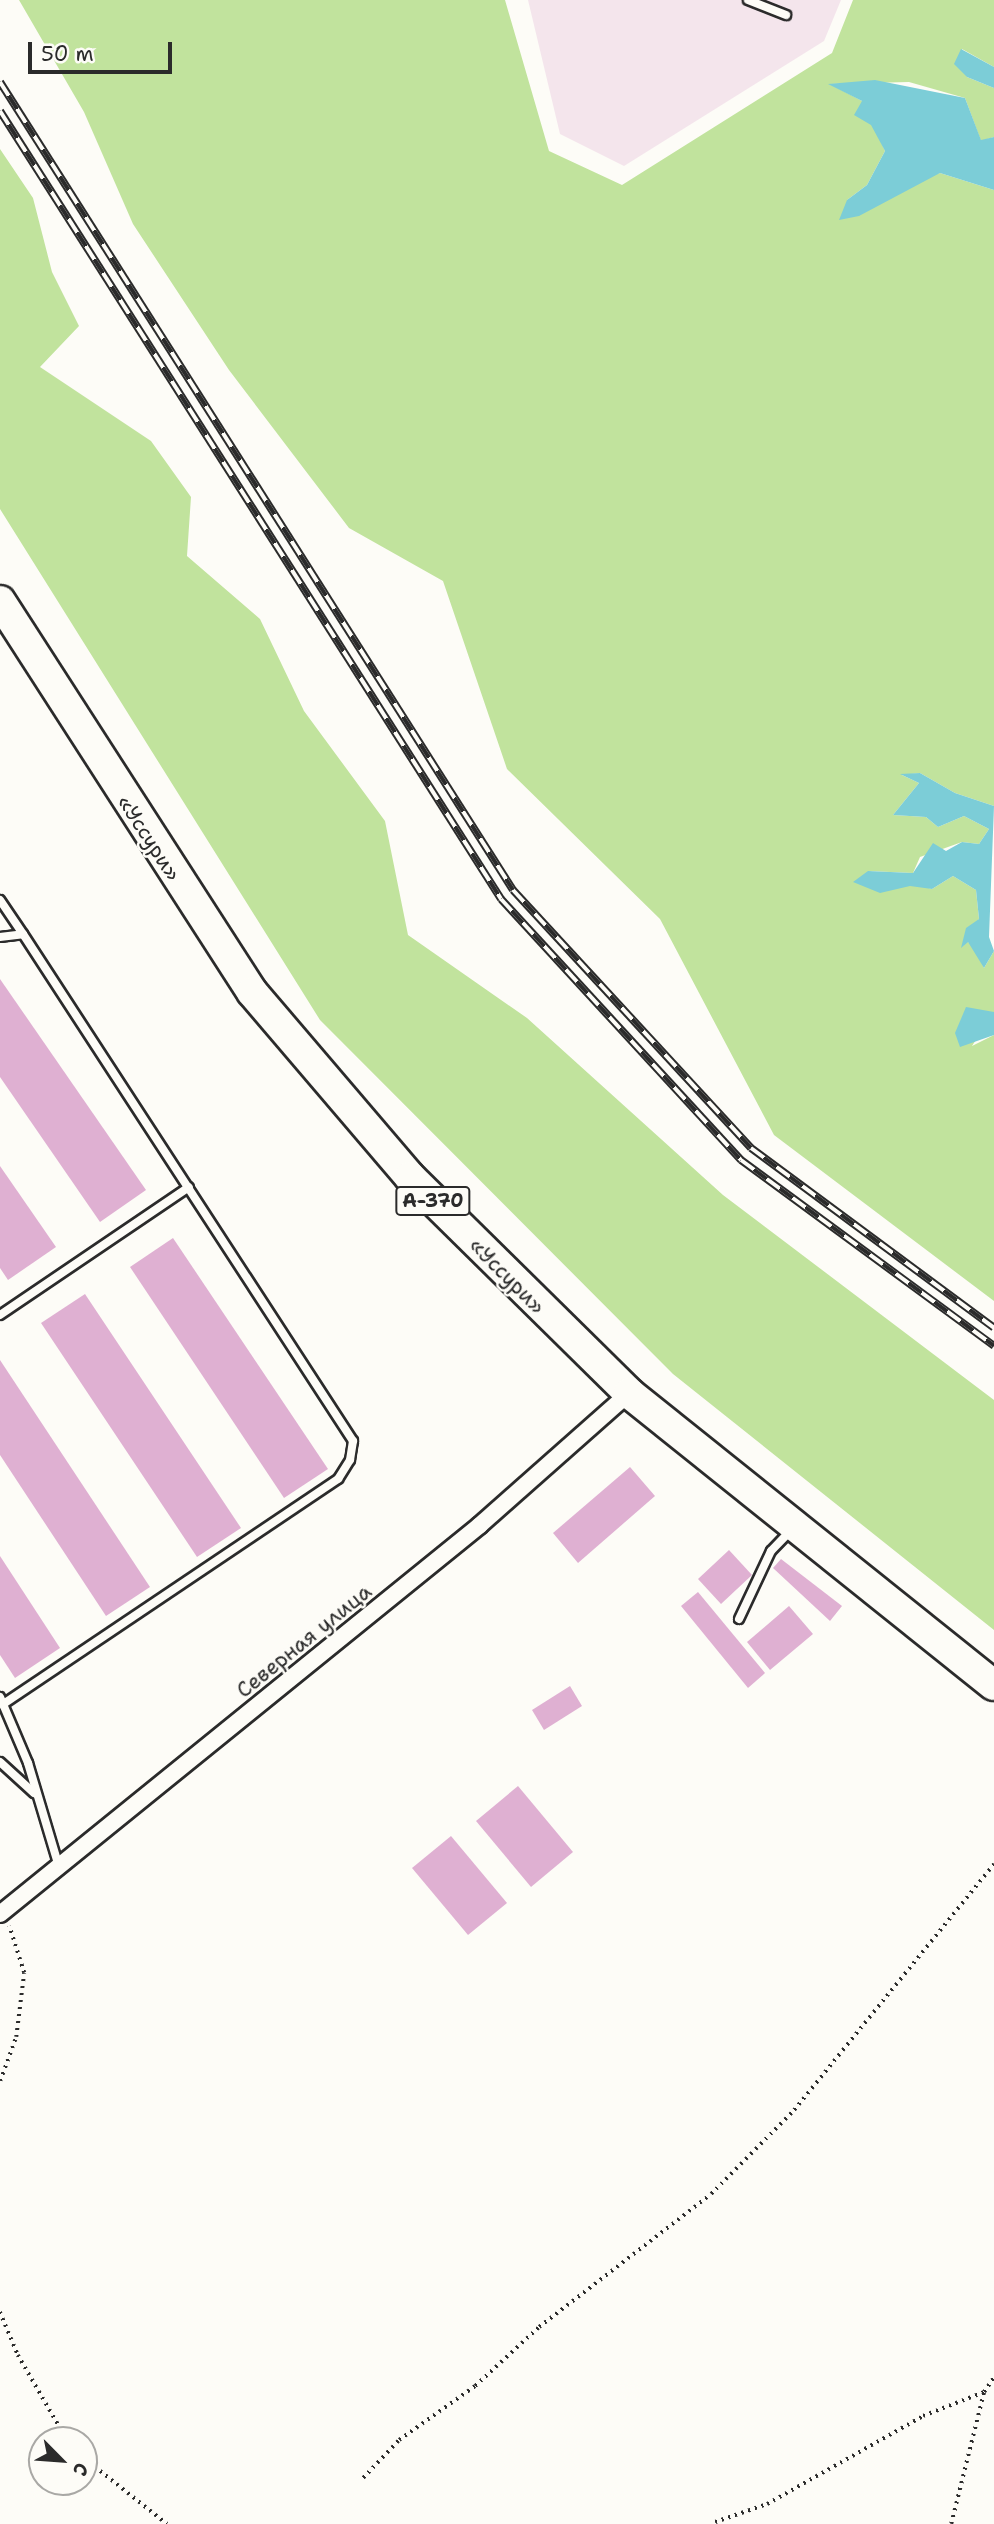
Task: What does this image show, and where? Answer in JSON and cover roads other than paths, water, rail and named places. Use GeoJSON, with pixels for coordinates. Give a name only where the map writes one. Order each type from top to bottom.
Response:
{"type":"FeatureCollection","features":[{"type":"Feature","properties":{"kind":"highway","name":"«Уссури»"},"geometry":{"type":"LineString","coordinates":[[0,601],[252,992],[410,1177],[629,1393],[994,1685]]}},
{"type":"Feature","properties":{"kind":"street","name":"Северная улица"},"geometry":{"type":"LineString","coordinates":[[1,1911],[59,1867],[480,1525],[629,1393]]}},
{"type":"Feature","properties":{"kind":"lane"},"geometry":{"type":"LineString","coordinates":[[748,0],[786,15]]}},
{"type":"Feature","properties":{"kind":"lane"},"geometry":{"type":"LineString","coordinates":[[0,900],[344,1422],[353,1441],[350,1460],[338,1479],[2,1700],[59,1867]]}},
{"type":"Feature","properties":{"kind":"lane"},"geometry":{"type":"LineString","coordinates":[[0,937],[23,934]]}},
{"type":"Feature","properties":{"kind":"lane"},"geometry":{"type":"LineString","coordinates":[[0,1315],[188,1187]]}},
{"type":"Feature","properties":{"kind":"lane"},"geometry":{"type":"LineString","coordinates":[[738,1619],[771,1552],[795,1525]]}},
{"type":"Feature","properties":{"kind":"lane"},"geometry":{"type":"LineString","coordinates":[[0,1762],[34,1794]]}},
{"type":"Feature","properties":{"kind":"water"},"geometry":{"type":"Polygon","coordinates":[[[961,49],[994,67],[994,88],[967,77],[954,64],[961,49]]]}},
{"type":"Feature","properties":{"kind":"water"},"geometry":{"type":"Polygon","coordinates":[[[875,80],[965,98],[981,140],[994,137],[994,190],[940,173],[859,216],[839,220],[847,200],[867,185],[885,151],[871,125],[854,115],[862,101],[828,84],[875,80]]]}},
{"type":"Feature","properties":{"kind":"water"},"geometry":{"type":"Polygon","coordinates":[[[920,773],[955,793],[994,806],[989,937],[994,951],[984,968],[968,942],[961,948],[966,928],[979,919],[976,890],[953,876],[932,889],[910,886],[880,893],[853,882],[868,871],[913,873],[933,843],[946,851],[962,842],[979,844],[989,829],[964,816],[938,827],[926,817],[893,815],[919,783],[900,774],[920,773]]]}},
{"type":"Feature","properties":{"kind":"water"},"geometry":{"type":"Polygon","coordinates":[[[966,1007],[994,1012],[994,1035],[960,1047],[955,1033],[966,1007]]]}},
{"type":"Feature","properties":{"kind":"railway"},"geometry":{"type":"LineString","coordinates":[[0,82],[513,890],[751,1148],[994,1328]]}},
{"type":"Feature","properties":{"kind":"railway"},"geometry":{"type":"LineString","coordinates":[[0,111],[501,899],[741,1160],[994,1346]]}}]}
